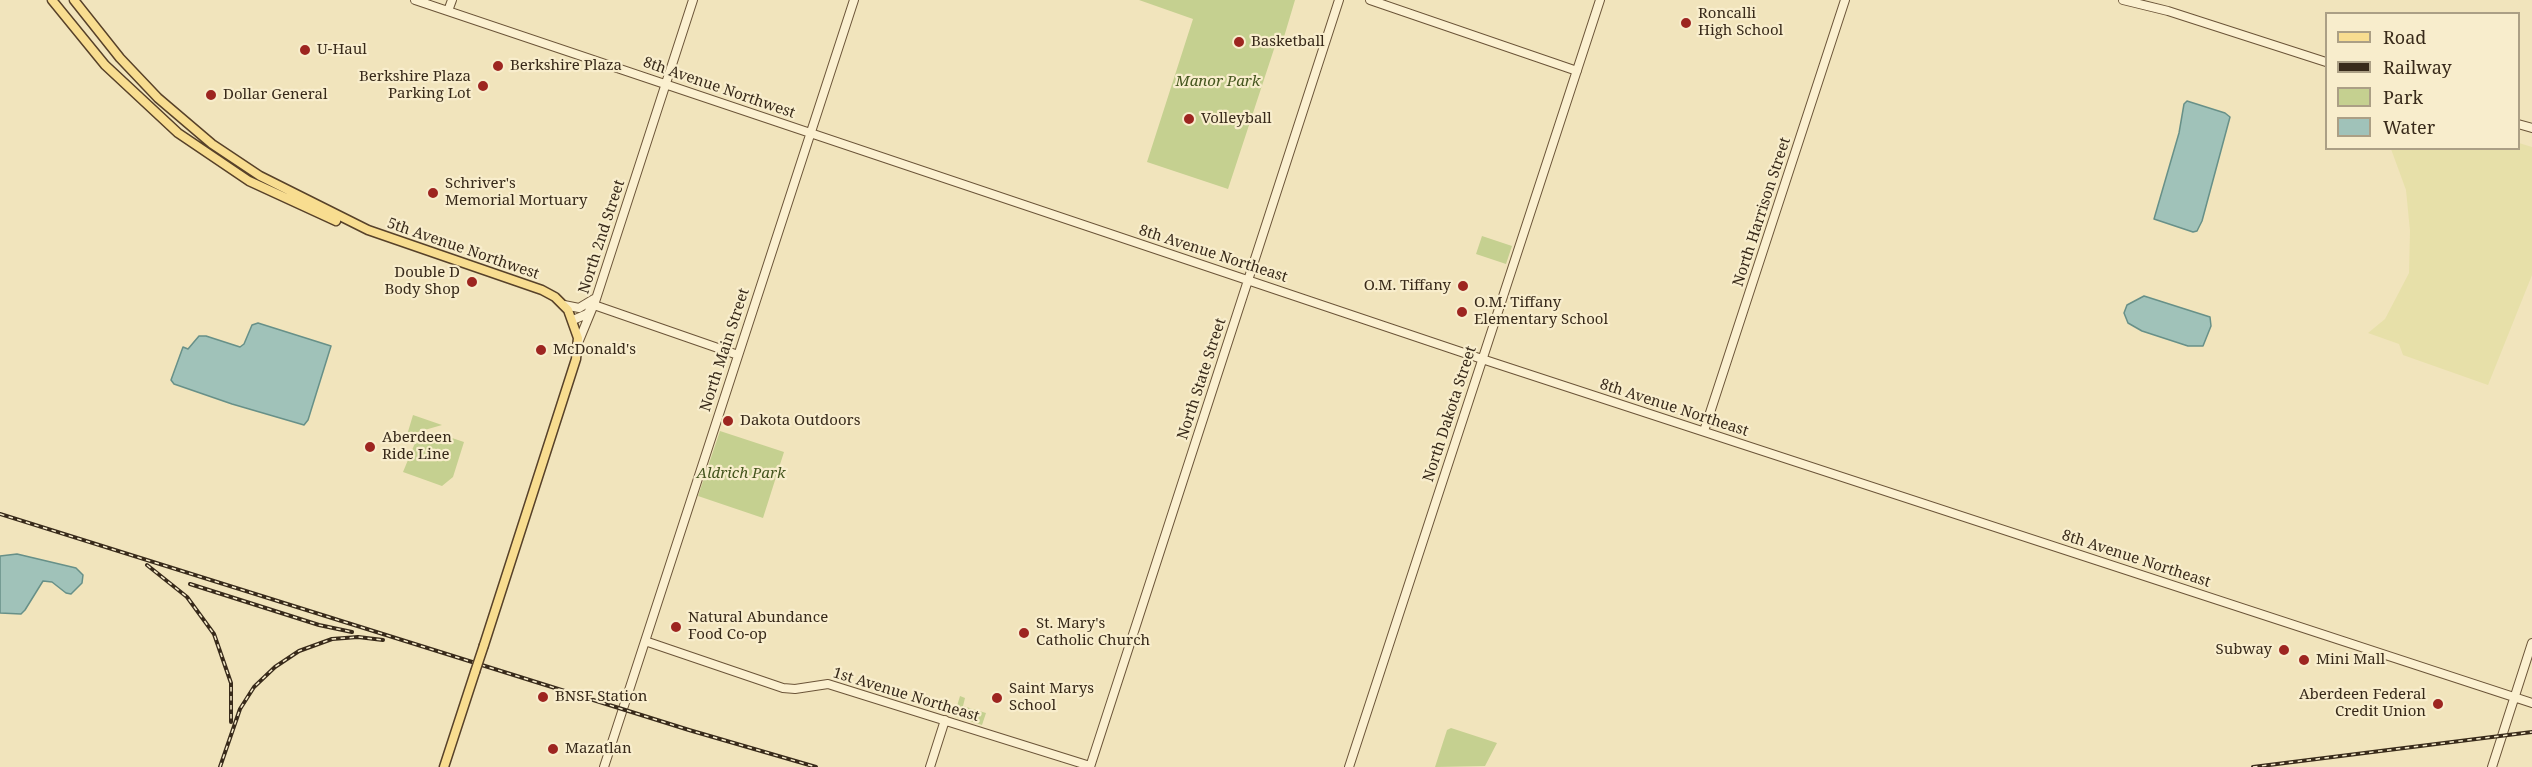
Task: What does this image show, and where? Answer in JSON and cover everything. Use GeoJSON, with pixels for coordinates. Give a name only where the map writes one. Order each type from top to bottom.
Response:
{"type":"FeatureCollection","features":[{"type":"Feature","properties":{"kind":"main road","name":"5th Avenue Northwest"},"geometry":{"type":"LineString","coordinates":[[52,0],[105,65],[133,93],[178,134],[212,158],[296,205],[334,221],[368,230],[549,294],[564,306],[573,320]]}},
{"type":"Feature","properties":{"kind":"main road","name":"5th Avenue Northwest"},"geometry":{"type":"LineString","coordinates":[[74,0],[141,80],[212,144],[277,186],[368,230]]}},
{"type":"Feature","properties":{"kind":"main road"},"geometry":{"type":"LineString","coordinates":[[444,767],[573,370],[578,343],[573,320]]}},
{"type":"Feature","properties":{"kind":"street","name":"8th Avenue Northwest"},"geometry":{"type":"LineString","coordinates":[[415,0],[810,133]]}},
{"type":"Feature","properties":{"kind":"street"},"geometry":{"type":"LineString","coordinates":[[448,11],[452,0]]}},
{"type":"Feature","properties":{"kind":"street","name":"North 2nd Street"},"geometry":{"type":"LineString","coordinates":[[573,320],[593,307],[693,0]]}},
{"type":"Feature","properties":{"kind":"street","name":"North Main Street"},"geometry":{"type":"LineString","coordinates":[[604,767],[854,0]]}},
{"type":"Feature","properties":{"kind":"street","name":"North State Street"},"geometry":{"type":"LineString","coordinates":[[1090,767],[1340,0]]}},
{"type":"Feature","properties":{"kind":"street"},"geometry":{"type":"LineString","coordinates":[[1370,0],[1577,71]]}},
{"type":"Feature","properties":{"kind":"street","name":"North Dakota Street"},"geometry":{"type":"LineString","coordinates":[[1349,767],[1600,0]]}},
{"type":"Feature","properties":{"kind":"street","name":"North Harrison Street"},"geometry":{"type":"LineString","coordinates":[[1704,431],[1845,0]]}},
{"type":"Feature","properties":{"kind":"street"},"geometry":{"type":"LineString","coordinates":[[2123,0],[2168,10],[2325,62]]}},
{"type":"Feature","properties":{"kind":"street","name":"8th Avenue Northeast"},"geometry":{"type":"LineString","coordinates":[[810,133],[1482,359],[2532,703]]}},
{"type":"Feature","properties":{"kind":"street"},"geometry":{"type":"LineString","coordinates":[[564,306],[582,308],[597,296]]}},
{"type":"Feature","properties":{"kind":"street"},"geometry":{"type":"LineString","coordinates":[[578,343],[593,307],[738,355]]}},
{"type":"Feature","properties":{"kind":"street"},"geometry":{"type":"LineString","coordinates":[[590,318],[597,310],[608,311]]}},
{"type":"Feature","properties":{"kind":"street","name":"1st Avenue Northeast"},"geometry":{"type":"LineString","coordinates":[[645,641],[783,688],[795,689],[828,684],[1090,767]]}},
{"type":"Feature","properties":{"kind":"street"},"geometry":{"type":"LineString","coordinates":[[2492,767],[2532,643]]}},
{"type":"Feature","properties":{"kind":"street"},"geometry":{"type":"LineString","coordinates":[[930,767],[945,720]]}},
{"type":"Feature","properties":{"kind":"shaded area"},"geometry":{"type":"Polygon","coordinates":[[[2520,143],[2532,147],[2532,275],[2488,385],[2403,355],[2399,344],[2368,333],[2385,319],[2409,273],[2410,231],[2406,190],[2391,150],[2520,150],[2520,143]]]}},
{"type":"Feature","properties":{"kind":"green space","name":"Manor Park"},"geometry":{"type":"Polygon","coordinates":[[[1139,0],[1295,0],[1281,47],[1275,46],[1228,189],[1147,162],[1193,19],[1139,0]]]}},
{"type":"Feature","properties":{"kind":"green space"},"geometry":{"type":"Polygon","coordinates":[[[1482,236],[1512,246],[1506,264],[1476,254],[1482,236]]]}},
{"type":"Feature","properties":{"kind":"green space"},"geometry":{"type":"Polygon","coordinates":[[[413,415],[442,425],[407,435],[413,415]]]}},
{"type":"Feature","properties":{"kind":"green space","name":"Aldrich Park"},"geometry":{"type":"Polygon","coordinates":[[[720,431],[784,452],[763,518],[698,496],[720,431]]]}},
{"type":"Feature","properties":{"kind":"green space"},"geometry":{"type":"Polygon","coordinates":[[[443,435],[464,442],[453,477],[442,486],[403,472],[415,443],[443,435]]]}},
{"type":"Feature","properties":{"kind":"green space"},"geometry":{"type":"Polygon","coordinates":[[[960,696],[965,698],[963,706],[986,713],[982,725],[954,716],[960,696]]]}},
{"type":"Feature","properties":{"kind":"green space"},"geometry":{"type":"Polygon","coordinates":[[[1451,728],[1497,743],[1485,766],[1435,767],[1447,730],[1451,728]]]}},
{"type":"Feature","properties":{"kind":"water"},"geometry":{"type":"Polygon","coordinates":[[[2187,101],[2225,113],[2230,117],[2202,221],[2197,231],[2193,232],[2154,219],[2179,133],[2184,104],[2187,101]]]}},
{"type":"Feature","properties":{"kind":"water"},"geometry":{"type":"Polygon","coordinates":[[[2144,296],[2210,317],[2211,326],[2203,346],[2188,346],[2142,331],[2128,323],[2124,313],[2127,305],[2144,296]]]}},
{"type":"Feature","properties":{"kind":"water"},"geometry":{"type":"Polygon","coordinates":[[[258,323],[331,346],[308,420],[304,425],[232,404],[174,384],[171,380],[183,347],[188,349],[199,336],[206,336],[240,347],[244,344],[252,325],[258,323]]]}},
{"type":"Feature","properties":{"kind":"water"},"geometry":{"type":"Polygon","coordinates":[[[17,554],[76,568],[83,575],[82,583],[71,594],[66,593],[52,582],[43,581],[21,614],[0,613],[0,556],[17,554]]]}},
{"type":"Feature","properties":{"kind":"railway"},"geometry":{"type":"LineString","coordinates":[[0,514],[689,730],[816,767]]}},
{"type":"Feature","properties":{"kind":"railway"},"geometry":{"type":"LineString","coordinates":[[147,565],[187,597],[214,634],[231,683],[231,722]]}},
{"type":"Feature","properties":{"kind":"railway"},"geometry":{"type":"LineString","coordinates":[[190,584],[319,625],[352,632]]}},
{"type":"Feature","properties":{"kind":"railway"},"geometry":{"type":"LineString","coordinates":[[220,767],[240,709],[254,687],[275,667],[299,651],[332,639],[358,637],[383,640]]}},
{"type":"Feature","properties":{"kind":"railway"},"geometry":{"type":"LineString","coordinates":[[2253,767],[2532,732]]}},
{"type":"Feature","properties":{"kind":"place","name":"Roncalli High School"},"geometry":{"type":"Point","coordinates":[1686,23]}},
{"type":"Feature","properties":{"kind":"place","name":"Basketball"},"geometry":{"type":"Point","coordinates":[1239,42]}},
{"type":"Feature","properties":{"kind":"place","name":"U-Haul"},"geometry":{"type":"Point","coordinates":[305,50]}},
{"type":"Feature","properties":{"kind":"place","name":"Berkshire Plaza"},"geometry":{"type":"Point","coordinates":[498,66]}},
{"type":"Feature","properties":{"kind":"place","name":"Berkshire Plaza Parking Lot"},"geometry":{"type":"Point","coordinates":[483,86]}},
{"type":"Feature","properties":{"kind":"place","name":"Dollar General"},"geometry":{"type":"Point","coordinates":[211,95]}},
{"type":"Feature","properties":{"kind":"place","name":"Volleyball"},"geometry":{"type":"Point","coordinates":[1189,119]}},
{"type":"Feature","properties":{"kind":"place","name":"Schriver's Memorial Mortuary"},"geometry":{"type":"Point","coordinates":[433,193]}},
{"type":"Feature","properties":{"kind":"place","name":"Double D Body Shop"},"geometry":{"type":"Point","coordinates":[472,282]}},
{"type":"Feature","properties":{"kind":"place","name":"O.M. Tiffany"},"geometry":{"type":"Point","coordinates":[1463,286]}},
{"type":"Feature","properties":{"kind":"place","name":"O.M. Tiffany Elementary School"},"geometry":{"type":"Point","coordinates":[1462,312]}},
{"type":"Feature","properties":{"kind":"place","name":"McDonald's"},"geometry":{"type":"Point","coordinates":[541,350]}},
{"type":"Feature","properties":{"kind":"place","name":"Dakota Outdoors"},"geometry":{"type":"Point","coordinates":[728,421]}},
{"type":"Feature","properties":{"kind":"place","name":"Aberdeen Ride Line"},"geometry":{"type":"Point","coordinates":[370,447]}},
{"type":"Feature","properties":{"kind":"place","name":"Natural Abundance Food Co-op"},"geometry":{"type":"Point","coordinates":[676,627]}},
{"type":"Feature","properties":{"kind":"place","name":"St. Mary's Catholic Church"},"geometry":{"type":"Point","coordinates":[1024,633]}},
{"type":"Feature","properties":{"kind":"place","name":"Subway"},"geometry":{"type":"Point","coordinates":[2284,650]}},
{"type":"Feature","properties":{"kind":"place","name":"Mini Mall"},"geometry":{"type":"Point","coordinates":[2304,660]}},
{"type":"Feature","properties":{"kind":"place","name":"BNSF Station"},"geometry":{"type":"Point","coordinates":[543,697]}},
{"type":"Feature","properties":{"kind":"place","name":"Saint Marys School"},"geometry":{"type":"Point","coordinates":[997,698]}},
{"type":"Feature","properties":{"kind":"place","name":"Aberdeen Federal Credit Union"},"geometry":{"type":"Point","coordinates":[2438,704]}},
{"type":"Feature","properties":{"kind":"place","name":"Mazatlan"},"geometry":{"type":"Point","coordinates":[553,749]}}]}
